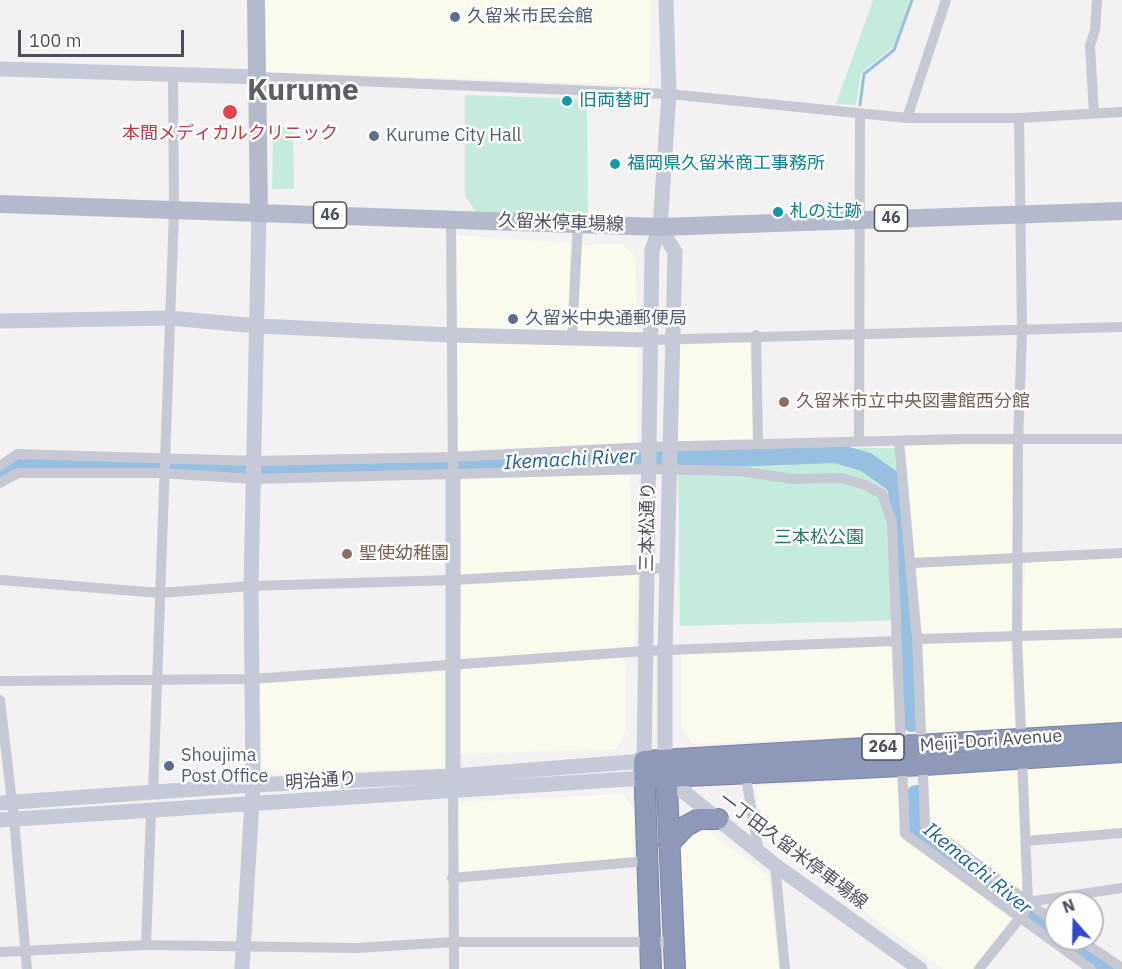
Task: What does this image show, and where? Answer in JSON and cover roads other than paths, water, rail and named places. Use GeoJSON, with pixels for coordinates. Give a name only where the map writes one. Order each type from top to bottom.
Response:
{"type":"FeatureCollection","features":[{"type":"Feature","properties":{"kind":"highway","name":"Meiji-Dori Avenue"},"geometry":{"type":"LineString","coordinates":[[644,770],[1116,743]]}},
{"type":"Feature","properties":{"kind":"highway","name":"Meiji-Dori Avenue"},"geometry":{"type":"LineString","coordinates":[[666,768],[745,773],[901,756]]}},
{"type":"Feature","properties":{"kind":"highway"},"geometry":{"type":"LineString","coordinates":[[666,768],[675,969]]}},
{"type":"Feature","properties":{"kind":"highway"},"geometry":{"type":"LineString","coordinates":[[644,770],[651,969]]}},
{"type":"Feature","properties":{"kind":"highway"},"geometry":{"type":"LineString","coordinates":[[669,844],[686,826],[699,819],[718,819]]}},
{"type":"Feature","properties":{"kind":"main road"},"geometry":{"type":"LineString","coordinates":[[255,0],[259,213]]}},
{"type":"Feature","properties":{"kind":"main road","name":"久留米停車場線"},"geometry":{"type":"LineString","coordinates":[[0,204],[660,227],[860,218],[1122,211]]}},
{"type":"Feature","properties":{"kind":"street","name":"三本松通り"},"geometry":{"type":"LineString","coordinates":[[644,770],[649,340],[652,250],[660,227],[669,94],[666,0]]}},
{"type":"Feature","properties":{"kind":"street"},"geometry":{"type":"LineString","coordinates":[[907,118],[946,0]]}},
{"type":"Feature","properties":{"kind":"street"},"geometry":{"type":"LineString","coordinates":[[1094,114],[1090,46],[1095,30],[1097,0]]}},
{"type":"Feature","properties":{"kind":"street"},"geometry":{"type":"LineString","coordinates":[[0,69],[669,94],[907,118],[1019,118],[1122,112]]}},
{"type":"Feature","properties":{"kind":"street"},"geometry":{"type":"LineString","coordinates":[[153,794],[174,211],[173,75]]}},
{"type":"Feature","properties":{"kind":"street"},"geometry":{"type":"LineString","coordinates":[[859,441],[860,114]]}},
{"type":"Feature","properties":{"kind":"street"},"geometry":{"type":"LineString","coordinates":[[979,969],[1029,904],[1017,636],[1018,441],[1022,332],[1019,118]]}},
{"type":"Feature","properties":{"kind":"street"},"geometry":{"type":"LineString","coordinates":[[242,969],[253,785],[251,586],[259,213]]}},
{"type":"Feature","properties":{"kind":"street"},"geometry":{"type":"LineString","coordinates":[[451,220],[454,969]]}},
{"type":"Feature","properties":{"kind":"street"},"geometry":{"type":"LineString","coordinates":[[572,338],[578,223]]}},
{"type":"Feature","properties":{"kind":"street","name":"三本松通り"},"geometry":{"type":"LineString","coordinates":[[660,227],[675,252],[666,568],[666,768]]}},
{"type":"Feature","properties":{"kind":"street"},"geometry":{"type":"LineString","coordinates":[[0,321],[169,318],[258,326],[451,335],[649,340],[756,335],[1022,332],[1122,327]]}},
{"type":"Feature","properties":{"kind":"street"},"geometry":{"type":"LineString","coordinates":[[756,335],[758,444]]}},
{"type":"Feature","properties":{"kind":"street"},"geometry":{"type":"LineString","coordinates":[[0,466],[17,454],[164,456],[255,461],[452,457],[669,446],[859,441],[1122,440]]}},
{"type":"Feature","properties":{"kind":"street"},"geometry":{"type":"LineString","coordinates":[[899,441],[912,563],[925,825],[1044,915]]}},
{"type":"Feature","properties":{"kind":"street"},"geometry":{"type":"LineString","coordinates":[[0,483],[18,473],[165,473],[255,479],[669,470],[738,471],[794,479],[842,478],[866,484],[882,494],[892,522],[895,641],[905,834],[1091,969]]}},
{"type":"Feature","properties":{"kind":"street"},"geometry":{"type":"LineString","coordinates":[[912,563],[1019,556],[1122,553]]}},
{"type":"Feature","properties":{"kind":"street"},"geometry":{"type":"LineString","coordinates":[[0,579],[160,593],[251,586],[453,580],[666,568]]}},
{"type":"Feature","properties":{"kind":"street"},"geometry":{"type":"LineString","coordinates":[[917,639],[1122,633]]}},
{"type":"Feature","properties":{"kind":"street"},"geometry":{"type":"LineString","coordinates":[[0,681],[252,679],[644,651],[895,641]]}},
{"type":"Feature","properties":{"kind":"street"},"geometry":{"type":"LineString","coordinates":[[0,700],[7,819],[27,969]]}},
{"type":"Feature","properties":{"kind":"street","name":"一丁田久留米停車場線"},"geometry":{"type":"LineString","coordinates":[[666,768],[718,819],[775,865],[920,969]]}},
{"type":"Feature","properties":{"kind":"street","name":"明治通り"},"geometry":{"type":"LineString","coordinates":[[6,802],[153,794],[253,785],[644,770]]}},
{"type":"Feature","properties":{"kind":"street","name":"明治通り"},"geometry":{"type":"LineString","coordinates":[[7,819],[453,792],[644,770]]}},
{"type":"Feature","properties":{"kind":"street"},"geometry":{"type":"LineString","coordinates":[[745,773],[759,852]]}},
{"type":"Feature","properties":{"kind":"street"},"geometry":{"type":"LineString","coordinates":[[146,945],[151,811]]}},
{"type":"Feature","properties":{"kind":"street"},"geometry":{"type":"LineString","coordinates":[[1026,841],[1122,833]]}},
{"type":"Feature","properties":{"kind":"street"},"geometry":{"type":"LineString","coordinates":[[452,878],[646,861]]}},
{"type":"Feature","properties":{"kind":"street"},"geometry":{"type":"LineString","coordinates":[[775,865],[785,969]]}},
{"type":"Feature","properties":{"kind":"street"},"geometry":{"type":"LineString","coordinates":[[1029,904],[1122,888]]}},
{"type":"Feature","properties":{"kind":"street"},"geometry":{"type":"LineString","coordinates":[[0,952],[146,945],[357,948],[453,942],[673,942]]}},
{"type":"Feature","properties":{"kind":"street"},"geometry":{"type":"LineString","coordinates":[[1097,951],[1122,968]]}},
{"type":"Feature","properties":{"kind":"waterway"},"geometry":{"type":"LineString","coordinates":[[860,105],[864,74],[894,50],[912,0]]}},
{"type":"Feature","properties":{"kind":"waterway","name":"Ikemachi River"},"geometry":{"type":"LineString","coordinates":[[0,476],[26,464],[236,469],[465,466],[631,456],[701,458],[835,453],[866,462],[894,482],[898,489],[912,722]]}},
{"type":"Feature","properties":{"kind":"waterway","name":"Ikemachi River"},"geometry":{"type":"LineString","coordinates":[[916,795],[918,826],[1044,924]]}},
{"type":"Feature","properties":{"kind":"waterway","name":"Ikemachi River"},"geometry":{"type":"LineString","coordinates":[[1080,951],[1104,969]]}},
{"type":"Feature","properties":{"kind":"place","name":"久留米市民会館"},"geometry":{"type":"Point","coordinates":[455,17]}},
{"type":"Feature","properties":{"kind":"place","name":"旧両替町"},"geometry":{"type":"Point","coordinates":[567,101]}},
{"type":"Feature","properties":{"kind":"place","name":"本間メディカルクリニック"},"geometry":{"type":"Point","coordinates":[230,112]}},
{"type":"Feature","properties":{"kind":"place","name":"Kurume City Hall"},"geometry":{"type":"Point","coordinates":[374,136]}},
{"type":"Feature","properties":{"kind":"place","name":"福岡県久留米商工事務所"},"geometry":{"type":"Point","coordinates":[615,164]}},
{"type":"Feature","properties":{"kind":"place","name":"札の辻跡"},"geometry":{"type":"Point","coordinates":[778,212]}},
{"type":"Feature","properties":{"kind":"place","name":"久留米中央通郵便局"},"geometry":{"type":"Point","coordinates":[513,319]}},
{"type":"Feature","properties":{"kind":"place","name":"久留米市立中央図書館西分館"},"geometry":{"type":"Point","coordinates":[784,402]}},
{"type":"Feature","properties":{"kind":"place","name":"聖使幼稚園"},"geometry":{"type":"Point","coordinates":[347,554]}},
{"type":"Feature","properties":{"kind":"place","name":"Shoujima Post Office"},"geometry":{"type":"Point","coordinates":[169,766]}},
{"type":"Feature","properties":{"kind":"district","name":"Kurume"},"geometry":{"type":"Point","coordinates":[303,91]}},
{"type":"Feature","properties":{"kind":"park label","name":"三本松公園"},"geometry":{"type":"Point","coordinates":[819,538]}}]}
